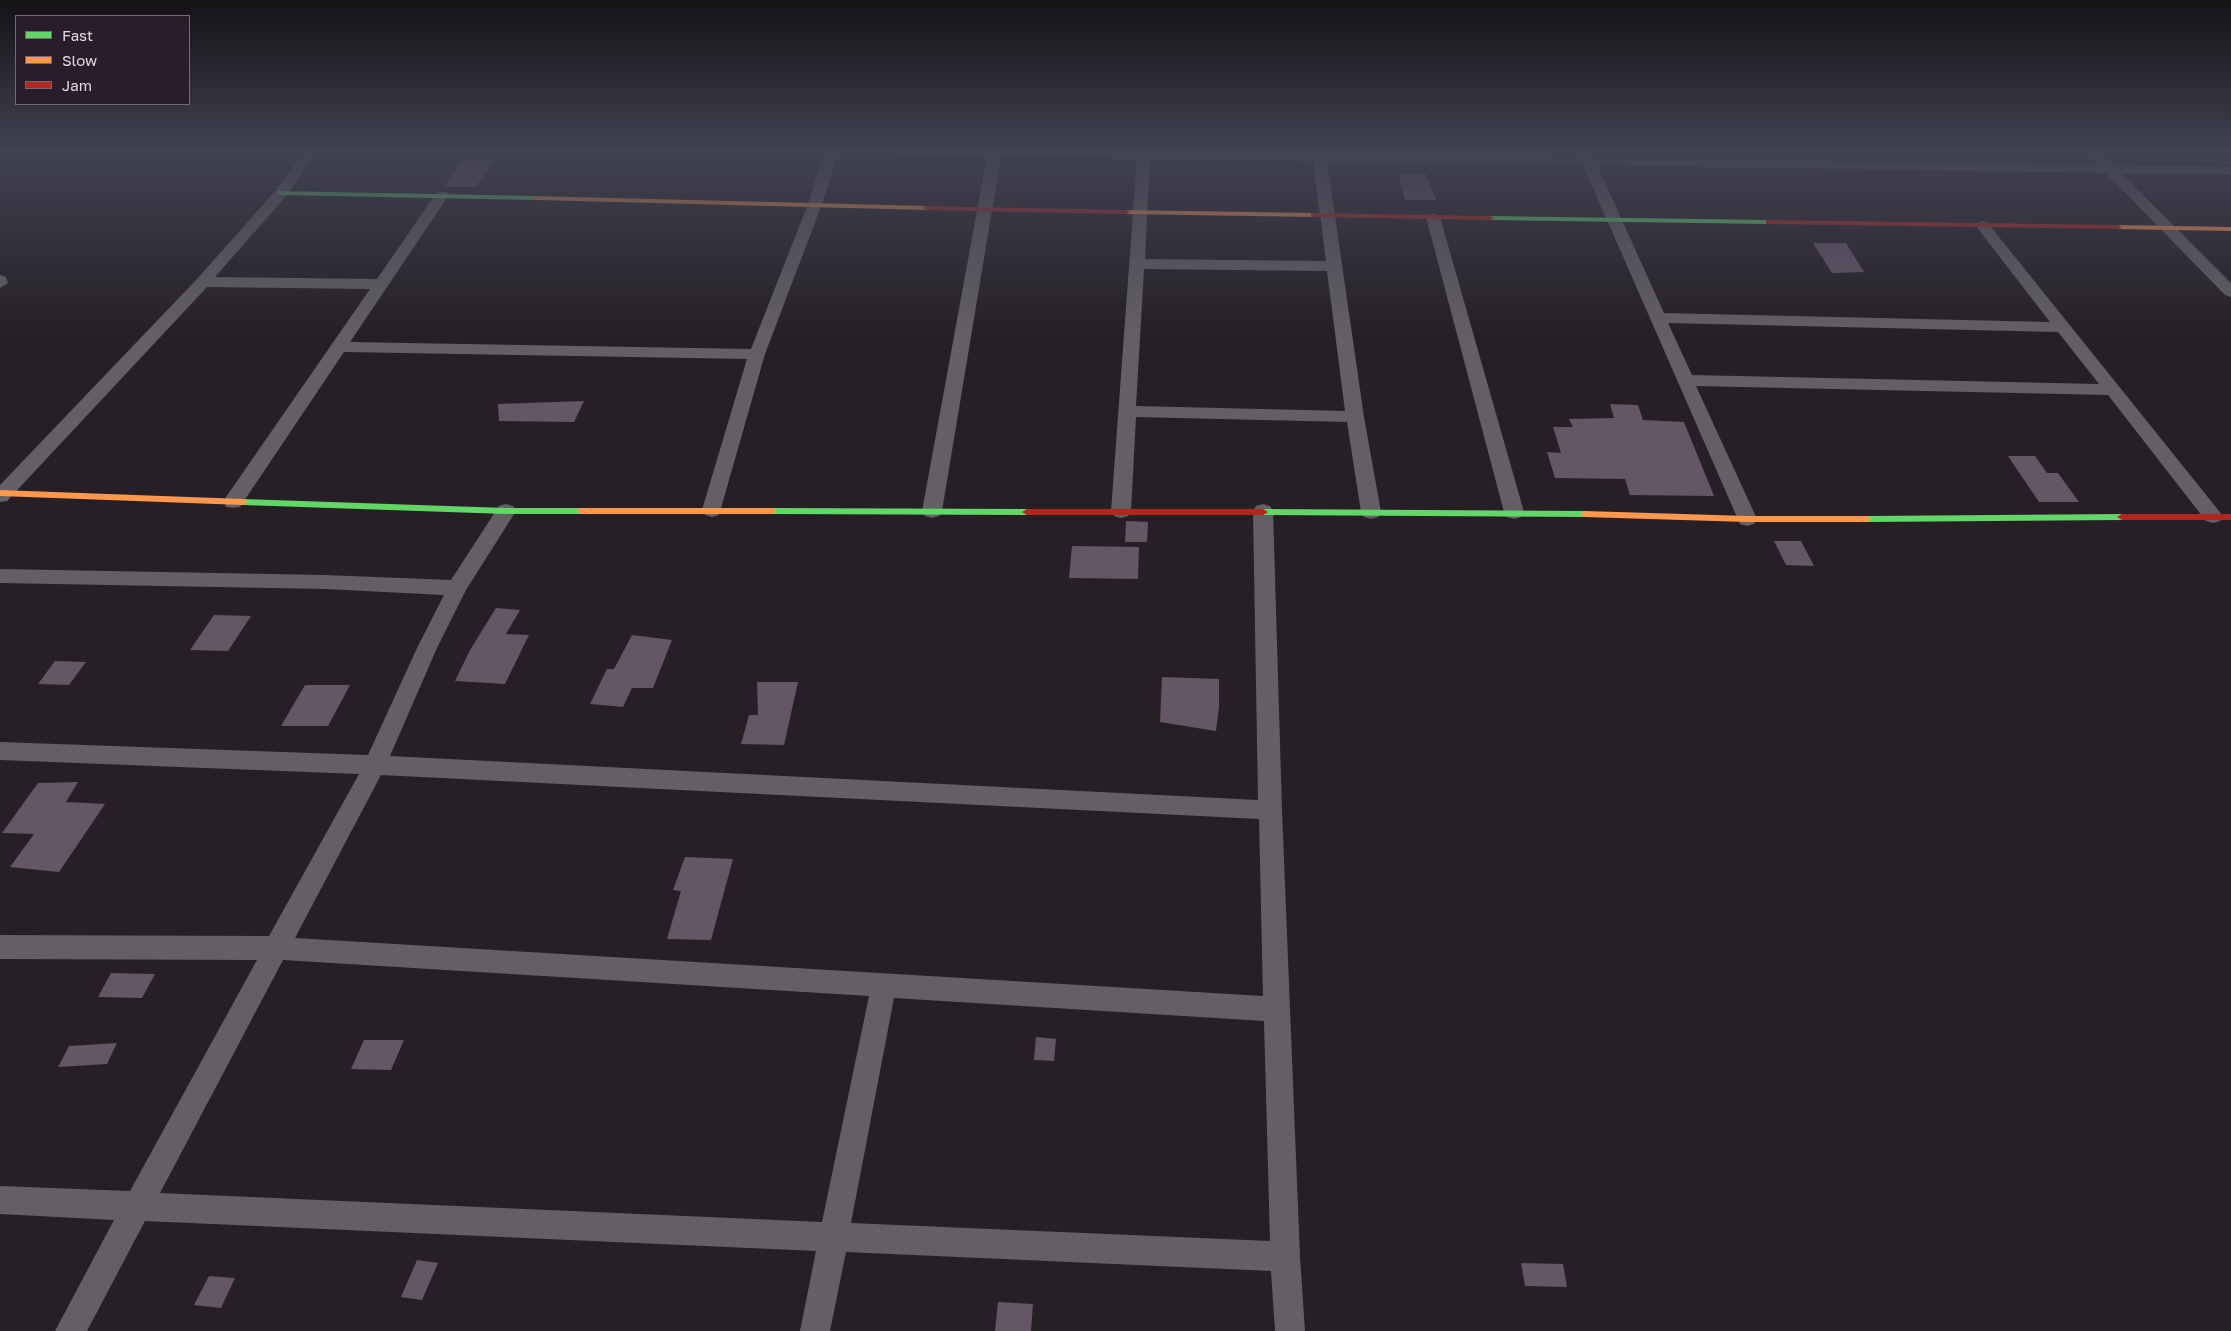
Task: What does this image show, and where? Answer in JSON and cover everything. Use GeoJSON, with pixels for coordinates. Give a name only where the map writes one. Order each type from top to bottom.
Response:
{"type":"FeatureCollection","features":[{"type":"Feature","properties":{"kind":"street"},"geometry":{"type":"LineString","coordinates":[[1,494],[203,282],[263,212]]}},
{"type":"Feature","properties":{"kind":"street"},"geometry":{"type":"LineString","coordinates":[[233,502],[430,212]]}},
{"type":"Feature","properties":{"kind":"street"},"geometry":{"type":"LineString","coordinates":[[712,510],[757,354],[813,212]]}},
{"type":"Feature","properties":{"kind":"street"},"geometry":{"type":"LineString","coordinates":[[932,511],[984,212]]}},
{"type":"Feature","properties":{"kind":"street"},"geometry":{"type":"LineString","coordinates":[[1121,511],[1141,212]]}},
{"type":"Feature","properties":{"kind":"street"},"geometry":{"type":"LineString","coordinates":[[1148,212],[2231,229]]}},
{"type":"Feature","properties":{"kind":"street"},"geometry":{"type":"LineString","coordinates":[[1611,212],[1747,519]]}},
{"type":"Feature","properties":{"kind":"street"},"geometry":{"type":"LineString","coordinates":[[2153,212],[2231,292]]}},
{"type":"Feature","properties":{"kind":"street"},"geometry":{"type":"LineString","coordinates":[[1327,215],[1355,417],[1371,512]]}},
{"type":"Feature","properties":{"kind":"street"},"geometry":{"type":"LineString","coordinates":[[1433,217],[1514,512]]}},
{"type":"Feature","properties":{"kind":"street"},"geometry":{"type":"LineString","coordinates":[[1982,225],[2214,516]]}},
{"type":"Feature","properties":{"kind":"street"},"geometry":{"type":"LineString","coordinates":[[1137,264],[1335,266]]}},
{"type":"Feature","properties":{"kind":"street"},"geometry":{"type":"LineString","coordinates":[[203,282],[381,284]]}},
{"type":"Feature","properties":{"kind":"street"},"geometry":{"type":"LineString","coordinates":[[1658,318],[2062,327]]}},
{"type":"Feature","properties":{"kind":"street"},"geometry":{"type":"LineString","coordinates":[[338,347],[757,354]]}},
{"type":"Feature","properties":{"kind":"street"},"geometry":{"type":"LineString","coordinates":[[1685,380],[2114,390]]}},
{"type":"Feature","properties":{"kind":"street"},"geometry":{"type":"LineString","coordinates":[[1128,410],[1355,417]]}},
{"type":"Feature","properties":{"kind":"street"},"geometry":{"type":"LineString","coordinates":[[1,494],[506,511],[1514,512],[1747,519],[2231,517]]}},
{"type":"Feature","properties":{"kind":"street"},"geometry":{"type":"LineString","coordinates":[[70,1331],[375,765],[426,648],[457,588],[506,511]]}},
{"type":"Feature","properties":{"kind":"street"},"geometry":{"type":"LineString","coordinates":[[1263,511],[1270,810],[1285,1257],[1290,1331]]}},
{"type":"Feature","properties":{"kind":"street"},"geometry":{"type":"LineString","coordinates":[[0,576],[325,582],[457,588]]}},
{"type":"Feature","properties":{"kind":"street"},"geometry":{"type":"LineString","coordinates":[[0,751],[375,765],[1270,810]]}},
{"type":"Feature","properties":{"kind":"street"},"geometry":{"type":"LineString","coordinates":[[0,947],[275,948],[1277,1009]]}},
{"type":"Feature","properties":{"kind":"street"},"geometry":{"type":"LineString","coordinates":[[815,1331],[884,985]]}},
{"type":"Feature","properties":{"kind":"street"},"geometry":{"type":"LineString","coordinates":[[0,1200],[1285,1257]]}},
{"type":"Feature","properties":{"kind":"building"},"geometry":{"type":"Polygon","coordinates":[[[1813,243],[1846,243],[1864,272],[1832,273],[1813,243]]]}},
{"type":"Feature","properties":{"kind":"building"},"geometry":{"type":"Polygon","coordinates":[[[584,401],[574,422],[499,421],[498,404],[584,401]]]}},
{"type":"Feature","properties":{"kind":"building"},"geometry":{"type":"Polygon","coordinates":[[[1610,404],[1638,405],[1643,420],[1684,422],[1714,496],[1630,495],[1625,479],[1555,478],[1547,452],[1561,453],[1553,427],[1573,427],[1569,419],[1614,418],[1610,404]]]}},
{"type":"Feature","properties":{"kind":"building"},"geometry":{"type":"Polygon","coordinates":[[[2008,456],[2035,456],[2047,473],[2058,473],[2079,502],[2039,502],[2008,456]]]}},
{"type":"Feature","properties":{"kind":"building"},"geometry":{"type":"Polygon","coordinates":[[[1126,521],[1148,522],[1147,542],[1125,542],[1126,521]]]}},
{"type":"Feature","properties":{"kind":"building"},"geometry":{"type":"Polygon","coordinates":[[[1774,541],[1801,541],[1814,566],[1786,565],[1774,541]]]}},
{"type":"Feature","properties":{"kind":"building"},"geometry":{"type":"Polygon","coordinates":[[[1072,546],[1139,547],[1138,579],[1069,578],[1072,546]]]}},
{"type":"Feature","properties":{"kind":"building"},"geometry":{"type":"Polygon","coordinates":[[[496,608],[520,610],[506,634],[529,635],[505,684],[455,681],[470,650],[496,608]]]}},
{"type":"Feature","properties":{"kind":"building"},"geometry":{"type":"Polygon","coordinates":[[[214,615],[251,616],[228,651],[190,650],[214,615]]]}},
{"type":"Feature","properties":{"kind":"building"},"geometry":{"type":"Polygon","coordinates":[[[632,635],[672,640],[653,688],[632,688],[623,707],[590,704],[607,669],[614,669],[632,635]]]}},
{"type":"Feature","properties":{"kind":"building"},"geometry":{"type":"Polygon","coordinates":[[[55,661],[86,662],[69,685],[38,684],[55,661]]]}},
{"type":"Feature","properties":{"kind":"building"},"geometry":{"type":"Polygon","coordinates":[[[1162,677],[1219,679],[1219,707],[1216,731],[1160,722],[1162,677]]]}},
{"type":"Feature","properties":{"kind":"building"},"geometry":{"type":"Polygon","coordinates":[[[757,682],[798,682],[784,745],[741,744],[749,715],[758,715],[757,682]]]}},
{"type":"Feature","properties":{"kind":"building"},"geometry":{"type":"Polygon","coordinates":[[[305,685],[350,685],[328,726],[281,726],[305,685]]]}},
{"type":"Feature","properties":{"kind":"building"},"geometry":{"type":"Polygon","coordinates":[[[78,782],[66,802],[105,804],[59,872],[10,867],[34,834],[2,833],[38,783],[78,782]]]}},
{"type":"Feature","properties":{"kind":"building"},"geometry":{"type":"Polygon","coordinates":[[[685,857],[733,859],[711,940],[667,939],[681,891],[673,890],[685,857]]]}},
{"type":"Feature","properties":{"kind":"building"},"geometry":{"type":"Polygon","coordinates":[[[111,973],[155,974],[142,998],[98,997],[111,973]]]}},
{"type":"Feature","properties":{"kind":"building"},"geometry":{"type":"Polygon","coordinates":[[[1036,1037],[1056,1039],[1054,1061],[1034,1060],[1036,1037]]]}},
{"type":"Feature","properties":{"kind":"building"},"geometry":{"type":"Polygon","coordinates":[[[364,1040],[404,1040],[391,1070],[351,1069],[364,1040]]]}},
{"type":"Feature","properties":{"kind":"building"},"geometry":{"type":"Polygon","coordinates":[[[117,1043],[107,1064],[58,1067],[69,1046],[117,1043]]]}},
{"type":"Feature","properties":{"kind":"building"},"geometry":{"type":"Polygon","coordinates":[[[417,1260],[438,1263],[422,1300],[401,1297],[417,1260]]]}},
{"type":"Feature","properties":{"kind":"building"},"geometry":{"type":"Polygon","coordinates":[[[1521,1263],[1563,1264],[1567,1287],[1525,1286],[1521,1263]]]}},
{"type":"Feature","properties":{"kind":"building"},"geometry":{"type":"Polygon","coordinates":[[[209,1276],[235,1278],[221,1308],[194,1305],[209,1276]]]}},
{"type":"Feature","properties":{"kind":"building"},"geometry":{"type":"Polygon","coordinates":[[[998,1302],[1033,1304],[1031,1331],[995,1331],[998,1302]]]}},
{"type":"Feature","properties":{"kind":"traffic: fast"},"geometry":{"type":"LineString","coordinates":[[1490,218],[1769,222]]}},
{"type":"Feature","properties":{"kind":"traffic: fast"},"geometry":{"type":"LineString","coordinates":[[243,502],[506,511],[581,511]]}},
{"type":"Feature","properties":{"kind":"traffic: fast"},"geometry":{"type":"LineString","coordinates":[[772,511],[1027,512]]}},
{"type":"Feature","properties":{"kind":"traffic: fast"},"geometry":{"type":"LineString","coordinates":[[1263,512],[1585,514]]}},
{"type":"Feature","properties":{"kind":"traffic: fast"},"geometry":{"type":"LineString","coordinates":[[1867,519],[2122,517]]}},
{"type":"Feature","properties":{"kind":"traffic: slow"},"geometry":{"type":"LineString","coordinates":[[1133,212],[1314,215]]}},
{"type":"Feature","properties":{"kind":"traffic: slow"},"geometry":{"type":"LineString","coordinates":[[2118,227],[2231,229]]}},
{"type":"Feature","properties":{"kind":"traffic: slow"},"geometry":{"type":"LineString","coordinates":[[0,493],[243,502]]}},
{"type":"Feature","properties":{"kind":"traffic: slow"},"geometry":{"type":"LineString","coordinates":[[581,511],[772,511]]}},
{"type":"Feature","properties":{"kind":"traffic: slow"},"geometry":{"type":"LineString","coordinates":[[1585,514],[1747,519],[1867,519]]}},
{"type":"Feature","properties":{"kind":"traffic: jam"},"geometry":{"type":"LineString","coordinates":[[1314,215],[1490,218]]}},
{"type":"Feature","properties":{"kind":"traffic: jam"},"geometry":{"type":"LineString","coordinates":[[1769,222],[2118,227]]}},
{"type":"Feature","properties":{"kind":"traffic: jam"},"geometry":{"type":"LineString","coordinates":[[1027,512],[1263,512]]}},
{"type":"Feature","properties":{"kind":"traffic: jam"},"geometry":{"type":"LineString","coordinates":[[2122,517],[2231,517]]}}]}
